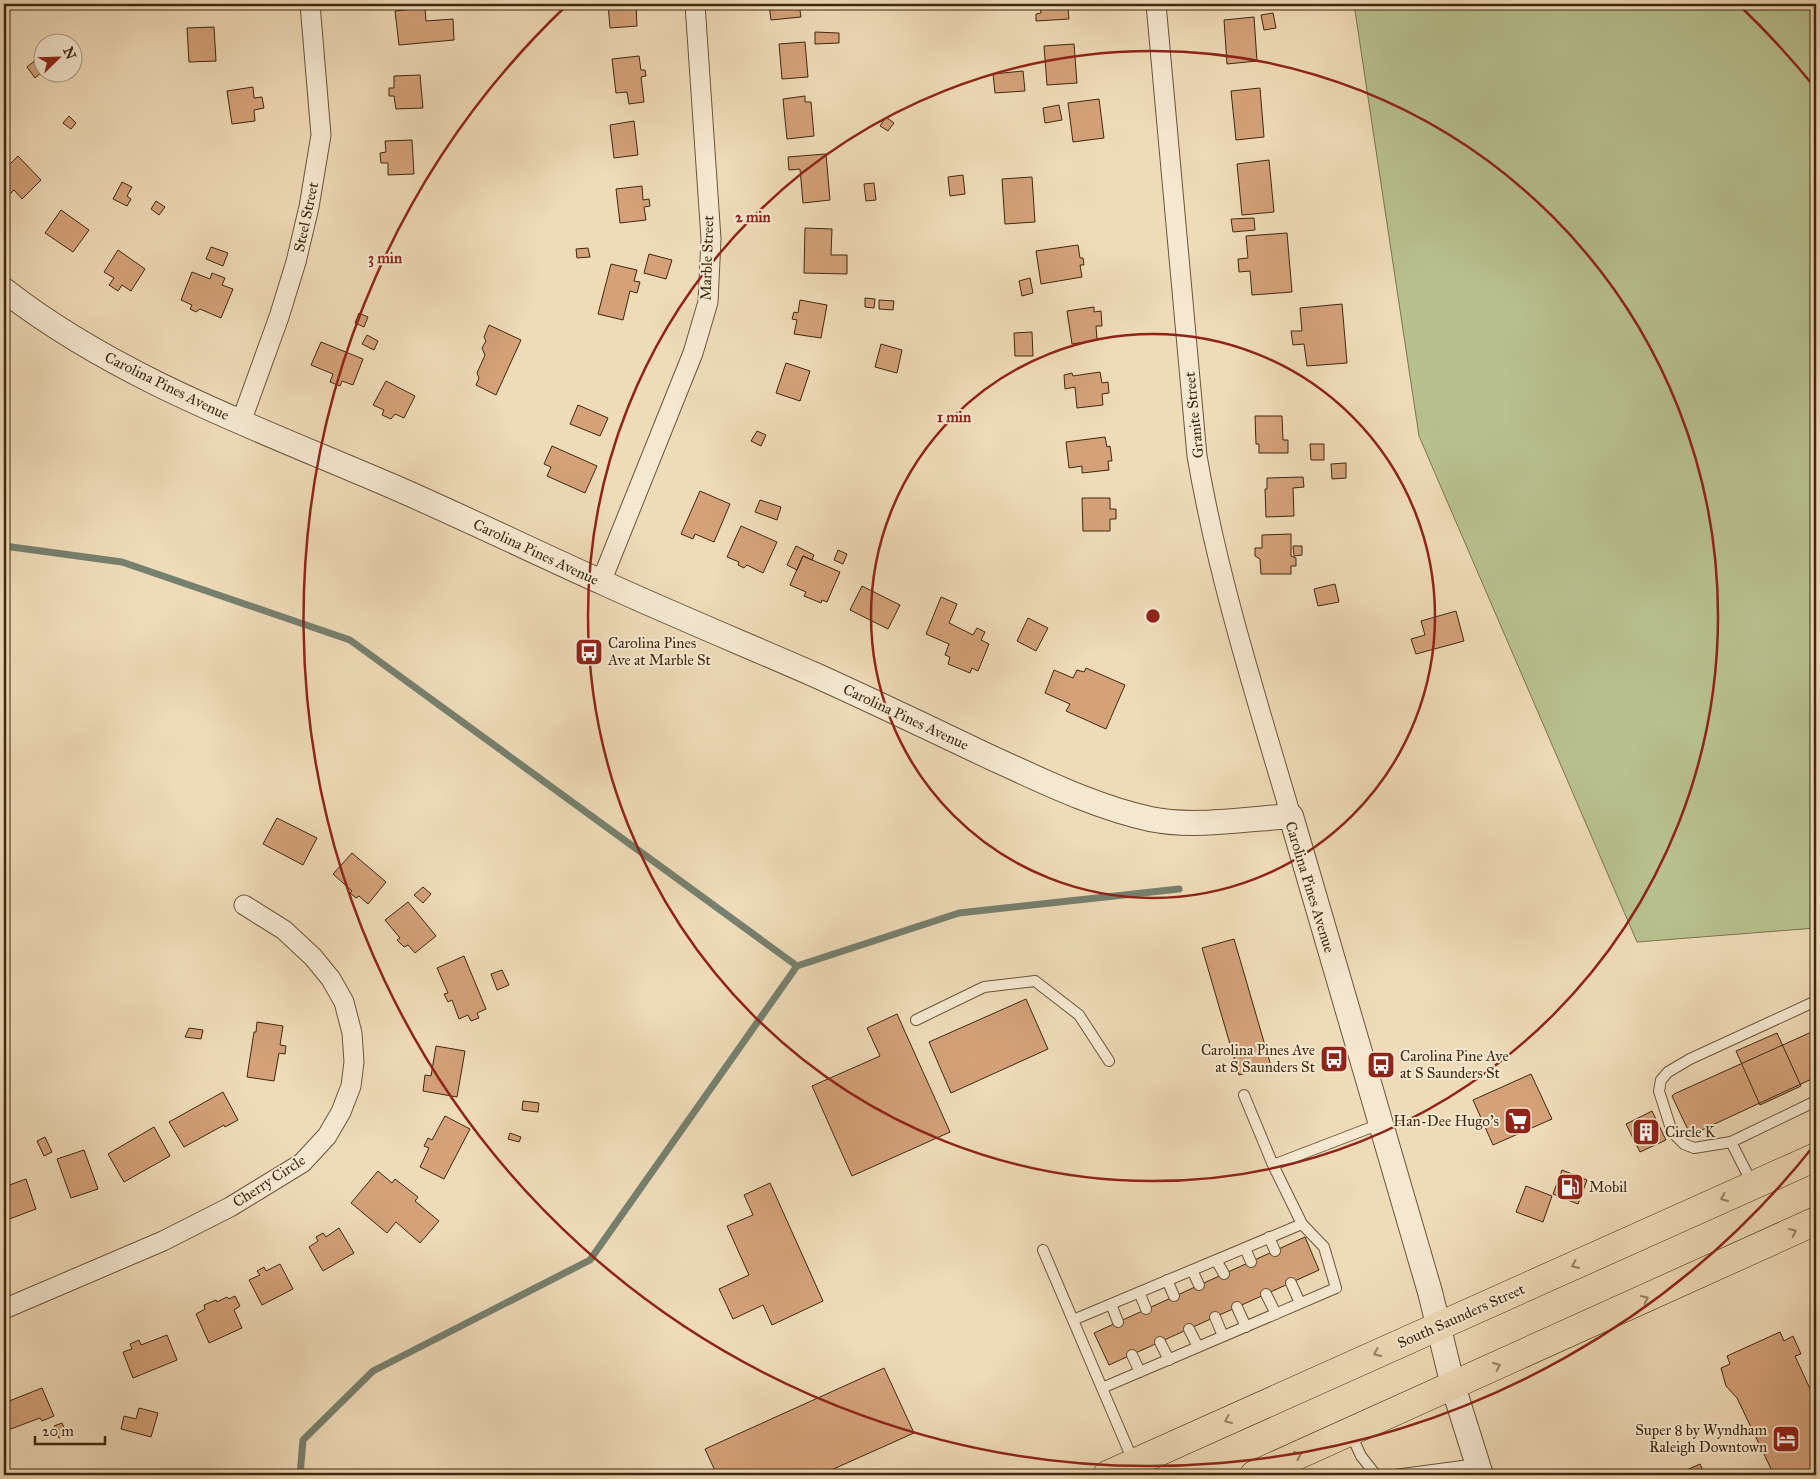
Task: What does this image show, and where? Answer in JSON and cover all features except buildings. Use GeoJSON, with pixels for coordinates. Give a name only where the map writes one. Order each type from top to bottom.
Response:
{"type":"FeatureCollection","features":[{"type":"Feature","properties":{"kind":"highway","name":"South Saunders Street"},"geometry":{"type":"LineString","coordinates":[[1107,1475],[1816,1157]]}},
{"type":"Feature","properties":{"kind":"highway"},"geometry":{"type":"LineString","coordinates":[[1254,1475],[1816,1221]]}},
{"type":"Feature","properties":{"kind":"street","name":"Steel Street"},"geometry":{"type":"LineString","coordinates":[[241,422],[279,317],[296,262],[309,207],[321,135],[310,4]]}},
{"type":"Feature","properties":{"kind":"street","name":"Marble Street"},"geometry":{"type":"LineString","coordinates":[[601,582],[693,353],[708,302],[711,240],[695,4]]}},
{"type":"Feature","properties":{"kind":"street","name":"Granite Street"},"geometry":{"type":"LineString","coordinates":[[1156,4],[1200,473],[1218,560],[1291,816]]}},
{"type":"Feature","properties":{"kind":"street","name":"Carolina Pines Avenue"},"geometry":{"type":"LineString","coordinates":[[4,290],[65,334],[106,358],[150,380],[241,422],[480,524],[601,582],[811,674],[1051,785],[1104,806],[1152,820],[1188,823],[1291,816],[1370,1083],[1380,1124],[1430,1292],[1437,1327],[1453,1386],[1479,1470]]}},
{"type":"Feature","properties":{"kind":"street","name":"Cherry Circle"},"geometry":{"type":"LineString","coordinates":[[4,1310],[163,1241],[230,1207],[302,1163],[327,1136],[341,1112],[351,1086],[354,1062],[352,1033],[344,1002],[331,979],[313,957],[284,930],[244,905]]}},
{"type":"Feature","properties":{"kind":"lane"},"geometry":{"type":"LineString","coordinates":[[916,1020],[984,987],[1035,981],[1079,1015],[1109,1061]]}},
{"type":"Feature","properties":{"kind":"lane"},"geometry":{"type":"LineString","coordinates":[[1816,1001],[1690,1059],[1668,1072],[1661,1080],[1659,1091],[1672,1132],[1684,1144],[1694,1148],[1731,1142],[1816,1101]]}},
{"type":"Feature","properties":{"kind":"lane"},"geometry":{"type":"LineString","coordinates":[[1102,1388],[1336,1288],[1324,1247],[1302,1224],[1273,1165],[1244,1095]]}},
{"type":"Feature","properties":{"kind":"lane"},"geometry":{"type":"LineString","coordinates":[[1273,1165],[1380,1124]]}},
{"type":"Feature","properties":{"kind":"lane"},"geometry":{"type":"LineString","coordinates":[[1731,1142],[1753,1185]]}},
{"type":"Feature","properties":{"kind":"lane"},"geometry":{"type":"LineString","coordinates":[[1073,1320],[1302,1224]]}},
{"type":"Feature","properties":{"kind":"lane"},"geometry":{"type":"LineString","coordinates":[[1269,1237],[1275,1250]]}},
{"type":"Feature","properties":{"kind":"lane"},"geometry":{"type":"LineString","coordinates":[[1245,1248],[1251,1262]]}},
{"type":"Feature","properties":{"kind":"lane"},"geometry":{"type":"LineString","coordinates":[[1043,1250],[1134,1463]]}},
{"type":"Feature","properties":{"kind":"lane"},"geometry":{"type":"LineString","coordinates":[[1216,1260],[1224,1274]]}},
{"type":"Feature","properties":{"kind":"lane"},"geometry":{"type":"LineString","coordinates":[[1192,1270],[1199,1285]]}},
{"type":"Feature","properties":{"kind":"lane"},"geometry":{"type":"LineString","coordinates":[[1167,1280],[1174,1296]]}},
{"type":"Feature","properties":{"kind":"lane"},"geometry":{"type":"LineString","coordinates":[[1291,1283],[1300,1303]]}},
{"type":"Feature","properties":{"kind":"lane"},"geometry":{"type":"LineString","coordinates":[[1139,1292],[1146,1309]]}},
{"type":"Feature","properties":{"kind":"lane"},"geometry":{"type":"LineString","coordinates":[[1266,1294],[1276,1314]]}},
{"type":"Feature","properties":{"kind":"lane"},"geometry":{"type":"LineString","coordinates":[[1111,1304],[1118,1322]]}},
{"type":"Feature","properties":{"kind":"lane"},"geometry":{"type":"LineString","coordinates":[[1237,1307],[1246,1326]]}},
{"type":"Feature","properties":{"kind":"lane"},"geometry":{"type":"LineString","coordinates":[[1215,1317],[1223,1336]]}},
{"type":"Feature","properties":{"kind":"lane"},"geometry":{"type":"LineString","coordinates":[[1189,1329],[1198,1347]]}},
{"type":"Feature","properties":{"kind":"lane"},"geometry":{"type":"LineString","coordinates":[[1160,1342],[1169,1360]]}},
{"type":"Feature","properties":{"kind":"lane"},"geometry":{"type":"LineString","coordinates":[[1132,1355],[1140,1372]]}},
{"type":"Feature","properties":{"kind":"lane"},"geometry":{"type":"LineString","coordinates":[[1350,1432],[1361,1456],[1376,1475]]}},
{"type":"Feature","properties":{"kind":"lane"},"geometry":{"type":"LineString","coordinates":[[1395,1475],[1479,1470]]}},
{"type":"Feature","properties":{"kind":"green space"},"geometry":{"type":"Polygon","coordinates":[[[1354,4],[1816,4],[1816,928],[1637,942],[1419,436],[1354,4]]]}},
{"type":"Feature","properties":{"kind":"waterway"},"geometry":{"type":"LineString","coordinates":[[4,546],[122,562],[350,640],[797,966]]}},
{"type":"Feature","properties":{"kind":"waterway"},"geometry":{"type":"LineString","coordinates":[[300,1475],[303,1440],[373,1371],[590,1260],[797,966],[959,913],[1179,889]]}},
{"type":"Feature","properties":{"kind":"place","name":"Carolina Pines Ave at Marble St"},"geometry":{"type":"Point","coordinates":[589,652]}},
{"type":"Feature","properties":{"kind":"place","name":"Carolina Pines Ave at S Saunders St"},"geometry":{"type":"Point","coordinates":[1334,1059]}},
{"type":"Feature","properties":{"kind":"place","name":"Carolina Pine Ave at S Saunders St"},"geometry":{"type":"Point","coordinates":[1381,1065]}},
{"type":"Feature","properties":{"kind":"place","name":"Han-Dee Hugo's"},"geometry":{"type":"Point","coordinates":[1518,1121]}},
{"type":"Feature","properties":{"kind":"place","name":"Circle K"},"geometry":{"type":"Point","coordinates":[1646,1132]}},
{"type":"Feature","properties":{"kind":"place","name":"Mobil"},"geometry":{"type":"Point","coordinates":[1570,1187]}},
{"type":"Feature","properties":{"kind":"place","name":"Super 8 by Wyndham Raleigh Downtown"},"geometry":{"type":"Point","coordinates":[1786,1439]}}]}
